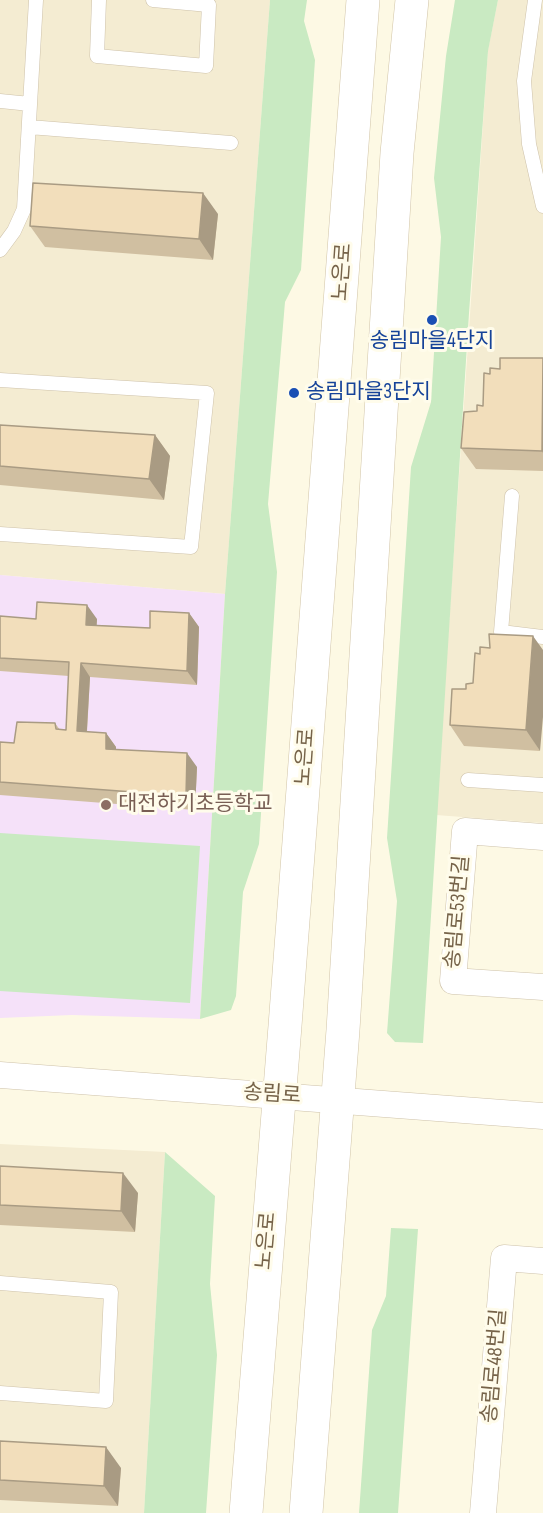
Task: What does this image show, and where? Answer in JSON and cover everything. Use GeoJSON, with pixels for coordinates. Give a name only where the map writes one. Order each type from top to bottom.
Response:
{"type":"FeatureCollection","features":[{"type":"Feature","properties":{"kind":"street","name":"노은로"},"geometry":{"type":"LineString","coordinates":[[246,1513],[363,0]]}},
{"type":"Feature","properties":{"kind":"street"},"geometry":{"type":"LineString","coordinates":[[306,1513],[338,1100],[397,153],[412,0]]}},
{"type":"Feature","properties":{"kind":"street","name":"송림로53번길"},"geometry":{"type":"LineString","coordinates":[[543,837],[465,831],[453,981],[543,987]]}},
{"type":"Feature","properties":{"kind":"street","name":"송림로"},"geometry":{"type":"LineString","coordinates":[[0,1075],[543,1116]]}},
{"type":"Feature","properties":{"kind":"street","name":"송림로48번길"},"geometry":{"type":"LineString","coordinates":[[483,1513],[504,1258],[543,1261]]}},
{"type":"Feature","properties":{"kind":"lane"},"geometry":{"type":"LineString","coordinates":[[0,250],[14,231],[24,208],[36,0]]}},
{"type":"Feature","properties":{"kind":"lane"},"geometry":{"type":"LineString","coordinates":[[99,0],[97,56],[206,66],[209,5],[153,0]]}},
{"type":"Feature","properties":{"kind":"lane"},"geometry":{"type":"LineString","coordinates":[[535,0],[525,81],[529,144],[541,186],[543,206]]}},
{"type":"Feature","properties":{"kind":"lane"},"geometry":{"type":"LineString","coordinates":[[0,101],[30,104]]}},
{"type":"Feature","properties":{"kind":"lane"},"geometry":{"type":"LineString","coordinates":[[29,127],[231,143]]}},
{"type":"Feature","properties":{"kind":"lane"},"geometry":{"type":"LineString","coordinates":[[0,380],[207,393],[191,547],[0,534]]}},
{"type":"Feature","properties":{"kind":"lane"},"geometry":{"type":"LineString","coordinates":[[512,496],[501,632],[543,637]]}},
{"type":"Feature","properties":{"kind":"lane"},"geometry":{"type":"LineString","coordinates":[[468,780],[543,785]]}},
{"type":"Feature","properties":{"kind":"lane"},"geometry":{"type":"LineString","coordinates":[[0,1283],[111,1292],[106,1401],[0,1393]]}},
{"type":"Feature","properties":{"kind":"shaded area"},"geometry":{"type":"Polygon","coordinates":[[[0,0],[270,0],[225,594],[0,575],[0,0]]]}},
{"type":"Feature","properties":{"kind":"shaded area"},"geometry":{"type":"Polygon","coordinates":[[[498,0],[543,0],[543,823],[436,815],[488,50],[498,0]]]}},
{"type":"Feature","properties":{"kind":"shaded area","name":"대전하기초등학교"},"geometry":{"type":"Polygon","coordinates":[[[0,575],[225,594],[200,1019],[72,1015],[0,1018],[0,575]]]}},
{"type":"Feature","properties":{"kind":"shaded area"},"geometry":{"type":"Polygon","coordinates":[[[0,1144],[165,1152],[144,1513],[0,1513],[0,1144]]]}},
{"type":"Feature","properties":{"kind":"green space"},"geometry":{"type":"Polygon","coordinates":[[[270,0],[307,0],[304,21],[315,60],[301,270],[285,302],[268,504],[277,572],[259,844],[243,892],[236,996],[231,1010],[200,1019],[225,594],[270,0]]]}},
{"type":"Feature","properties":{"kind":"green space"},"geometry":{"type":"Polygon","coordinates":[[[455,0],[498,0],[488,51],[469,313],[423,1043],[395,1042],[387,1033],[397,901],[387,838],[411,467],[431,402],[441,237],[434,178],[446,56],[455,0]]]}},
{"type":"Feature","properties":{"kind":"green space"},"geometry":{"type":"Polygon","coordinates":[[[0,833],[200,846],[190,1003],[0,991],[0,833]]]}},
{"type":"Feature","properties":{"kind":"green space"},"geometry":{"type":"Polygon","coordinates":[[[165,1152],[215,1196],[210,1284],[217,1355],[206,1513],[144,1513],[165,1152]]]}},
{"type":"Feature","properties":{"kind":"green space"},"geometry":{"type":"Polygon","coordinates":[[[391,1228],[418,1229],[398,1513],[359,1513],[372,1330],[386,1296],[391,1228]]]}},
{"type":"Feature","properties":{"kind":"building"},"geometry":{"type":"Polygon","coordinates":[[[33,183],[203,193],[199,239],[30,226],[33,183]]]}},
{"type":"Feature","properties":{"kind":"building"},"geometry":{"type":"Polygon","coordinates":[[[500,358],[543,358],[542,451],[461,448],[464,412],[477,411],[477,405],[483,406],[484,373],[490,374],[490,368],[500,369],[500,358]]]}},
{"type":"Feature","properties":{"kind":"building"},"geometry":{"type":"Polygon","coordinates":[[[0,425],[155,435],[149,479],[0,466],[0,425]]]}},
{"type":"Feature","properties":{"kind":"building"},"geometry":{"type":"Polygon","coordinates":[[[37,602],[87,605],[86,625],[150,628],[150,611],[189,613],[187,671],[81,663],[77,731],[106,733],[106,749],[187,753],[186,796],[0,782],[0,742],[14,743],[17,722],[55,723],[56,729],[66,730],[69,662],[0,658],[0,616],[36,619],[37,602]]]}},
{"type":"Feature","properties":{"kind":"building"},"geometry":{"type":"Polygon","coordinates":[[[489,634],[533,636],[526,730],[450,725],[452,689],[466,689],[466,684],[473,683],[475,653],[480,654],[480,647],[490,648],[489,634]]]}},
{"type":"Feature","properties":{"kind":"building"},"geometry":{"type":"Polygon","coordinates":[[[0,1166],[123,1173],[121,1211],[0,1205],[0,1166]]]}},
{"type":"Feature","properties":{"kind":"building"},"geometry":{"type":"Polygon","coordinates":[[[0,1441],[106,1447],[104,1486],[0,1480],[0,1441]]]}},
{"type":"Feature","properties":{"kind":"place","name":"송림마을4단지"},"geometry":{"type":"Point","coordinates":[432,320]}},
{"type":"Feature","properties":{"kind":"place","name":"송림마을3단지"},"geometry":{"type":"Point","coordinates":[294,393]}},
{"type":"Feature","properties":{"kind":"place","name":"대전하기초등학교"},"geometry":{"type":"Point","coordinates":[106,805]}}]}
